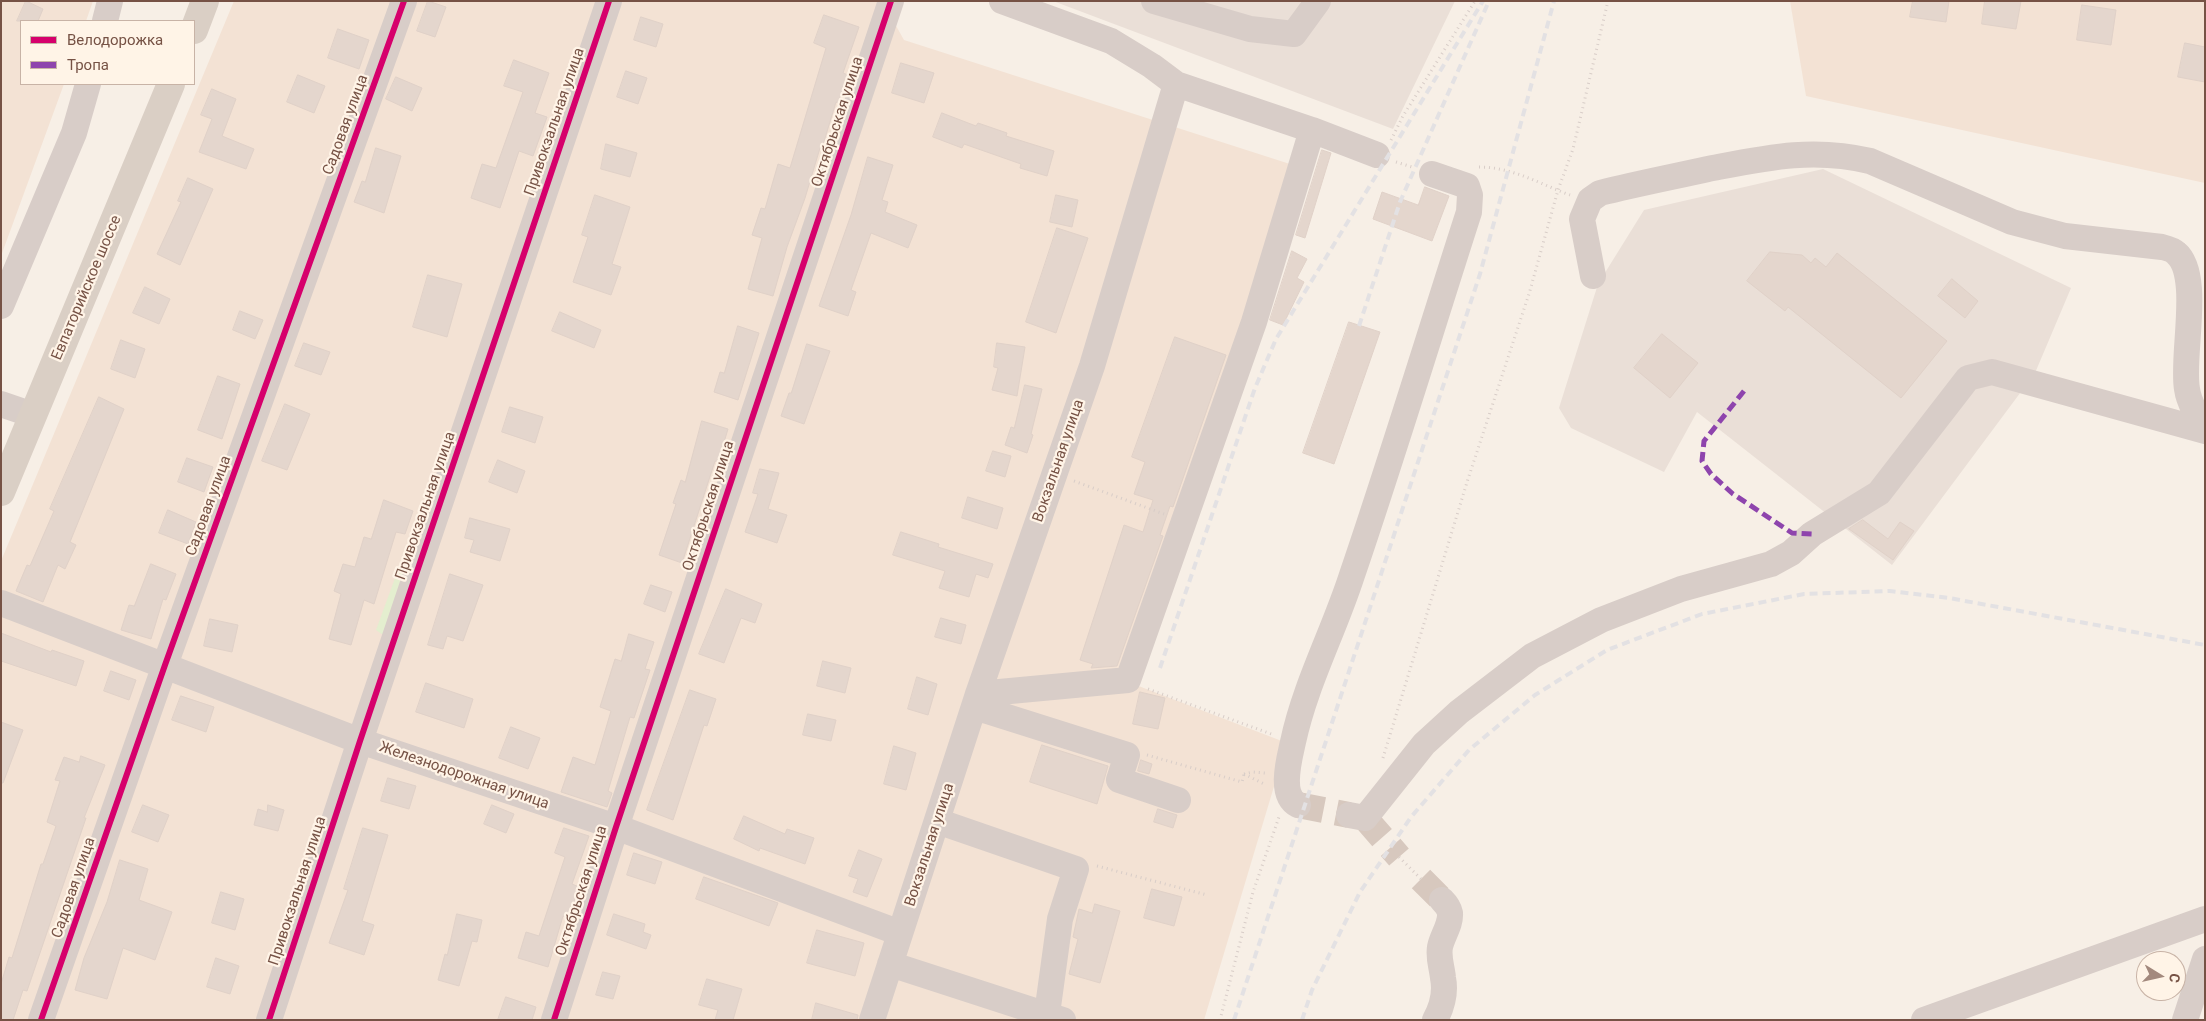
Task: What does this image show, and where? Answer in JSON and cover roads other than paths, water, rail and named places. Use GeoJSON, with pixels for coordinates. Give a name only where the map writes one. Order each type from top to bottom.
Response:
{"type":"FeatureCollection","features":[{"type":"Feature","properties":{"kind":"main road"},"geometry":{"type":"LineString","coordinates":[[195,27],[205,1]]}},
{"type":"Feature","properties":{"kind":"main road","name":"Евпаторийское шоссе"},"geometry":{"type":"LineString","coordinates":[[1,492],[171,85]]}},
{"type":"Feature","properties":{"kind":"street"},"geometry":{"type":"LineString","coordinates":[[105,20],[110,1]]}},
{"type":"Feature","properties":{"kind":"street","name":"Садовая улица"},"geometry":{"type":"LineString","coordinates":[[41,1020],[165,665],[404,1]]}},
{"type":"Feature","properties":{"kind":"street","name":"Привокзальная улица"},"geometry":{"type":"LineString","coordinates":[[269,1020],[360,741],[609,1]]}},
{"type":"Feature","properties":{"kind":"street","name":"Октябрьская улица"},"geometry":{"type":"LineString","coordinates":[[554,1020],[616,827],[891,1]]}},
{"type":"Feature","properties":{"kind":"street"},"geometry":{"type":"LineString","coordinates":[[1002,1],[1111,41],[1152,66],[1176,84],[1312,130],[1377,155]]}},
{"type":"Feature","properties":{"kind":"street"},"geometry":{"type":"LineString","coordinates":[[1154,1],[1250,29],[1294,34],[1318,1]]}},
{"type":"Feature","properties":{"kind":"street","name":"Вокзальная улица"},"geometry":{"type":"LineString","coordinates":[[872,1020],[976,701],[1092,366],[1176,84]]}},
{"type":"Feature","properties":{"kind":"street"},"geometry":{"type":"LineString","coordinates":[[1,306],[74,133],[88,85]]}},
{"type":"Feature","properties":{"kind":"street"},"geometry":{"type":"LineString","coordinates":[[976,701],[1128,680],[1254,322],[1312,130]]}},
{"type":"Feature","properties":{"kind":"street"},"geometry":{"type":"LineString","coordinates":[[1593,276],[1582,219],[1590,200],[1600,192],[1775,156],[1829,154],[1856,158],[1886,168],[2012,222],[2065,236],[2162,247],[2176,253],[2188,274],[2190,288],[2186,341],[2187,389],[2193,409],[2205,427]]}},
{"type":"Feature","properties":{"kind":"street"},"geometry":{"type":"LineString","coordinates":[[1293,800],[1287,781],[1293,742],[1322,654],[1352,577],[1469,212],[1470,195],[1467,186],[1432,174]]}},
{"type":"Feature","properties":{"kind":"street"},"geometry":{"type":"LineString","coordinates":[[1349,815],[1365,818],[1424,744],[1458,712],[1532,656],[1601,620],[1681,590],[1771,564],[1791,553],[1812,534],[1879,493],[1968,378],[1992,372],[2205,431]]}},
{"type":"Feature","properties":{"kind":"street"},"geometry":{"type":"LineString","coordinates":[[1,404],[34,415]]}},
{"type":"Feature","properties":{"kind":"street","name":"Железнодорожная улица"},"geometry":{"type":"LineString","coordinates":[[1,603],[360,741],[616,827],[900,933]]}},
{"type":"Feature","properties":{"kind":"street"},"geometry":{"type":"LineString","coordinates":[[976,701],[1127,755],[1119,780],[1178,800]]}},
{"type":"Feature","properties":{"kind":"street"},"geometry":{"type":"LineString","coordinates":[[890,964],[1055,1017],[1060,919],[1076,869],[937,821]]}},
{"type":"Feature","properties":{"kind":"street"},"geometry":{"type":"LineString","coordinates":[[1435,1020],[1441,1009],[1444,994],[1444,980],[1439,958],[1450,915],[1448,907],[1442,900]]}},
{"type":"Feature","properties":{"kind":"street"},"geometry":{"type":"LineString","coordinates":[[1924,1020],[2205,919]]}},
{"type":"Feature","properties":{"kind":"street"},"geometry":{"type":"LineString","coordinates":[[2185,1020],[2205,959]]}},
{"type":"Feature","properties":{"kind":"tunnel"},"geometry":{"type":"LineString","coordinates":[[1298,805],[1349,815]]}},
{"type":"Feature","properties":{"kind":"tunnel"},"geometry":{"type":"LineString","coordinates":[[1365,818],[1399,857]]}},
{"type":"Feature","properties":{"kind":"tunnel"},"geometry":{"type":"LineString","coordinates":[[1421,879],[1442,900]]}},
{"type":"Feature","properties":{"kind":"railway"},"geometry":{"type":"LineString","coordinates":[[1160,668],[1255,388],[1276,339],[1483,1]]}},
{"type":"Feature","properties":{"kind":"railway"},"geometry":{"type":"LineString","coordinates":[[1359,326],[1400,202],[1489,1]]}},
{"type":"Feature","properties":{"kind":"railway"},"geometry":{"type":"LineString","coordinates":[[1234,1020],[1480,274],[1554,1]]}},
{"type":"Feature","properties":{"kind":"railway"},"geometry":{"type":"LineString","coordinates":[[1302,1020],[1312,990],[1360,892],[1411,817],[1469,750],[1535,695],[1607,650],[1702,614],[1804,594],[1890,591],[1949,598],[2205,645]]}}]}
